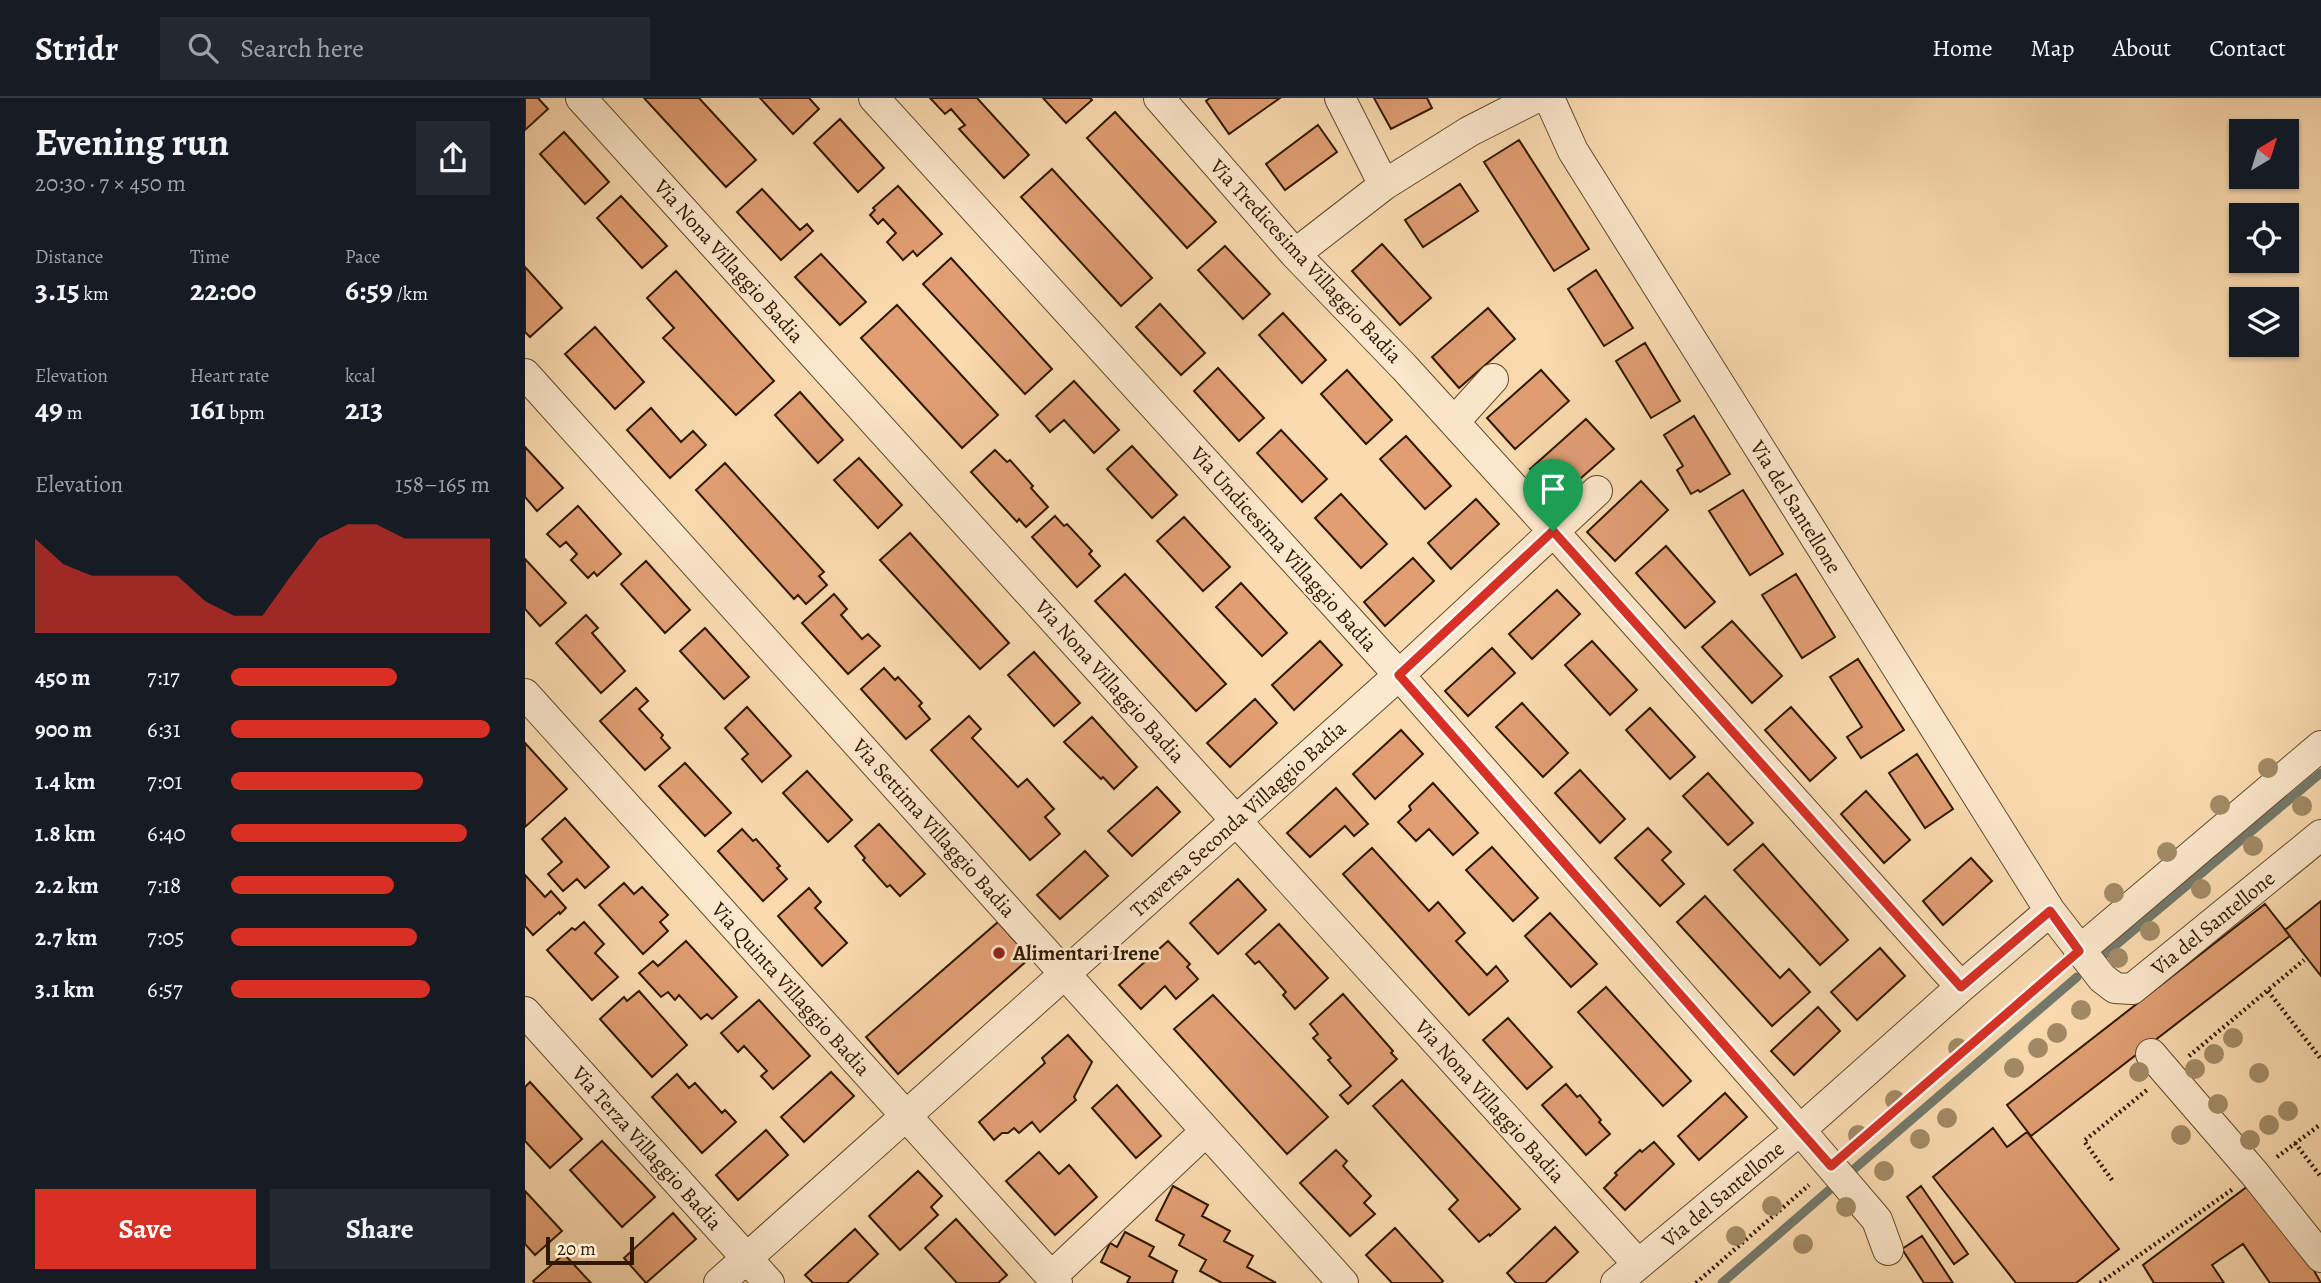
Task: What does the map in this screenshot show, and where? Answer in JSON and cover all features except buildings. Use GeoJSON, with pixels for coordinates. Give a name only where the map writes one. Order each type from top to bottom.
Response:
{"type":"FeatureCollection","features":[{"type":"Feature","properties":{"kind":"street","name":"Via Nona Villaggio Badia"},"geometry":{"type":"LineString","coordinates":[[582,98],[1236,821],[1627,1274]]}},
{"type":"Feature","properties":{"kind":"street","name":"Via Undicesima Villaggio Badia"},"geometry":{"type":"LineString","coordinates":[[874,98],[1399,675],[1800,1130],[1877,1220],[1888,1250]]}},
{"type":"Feature","properties":{"kind":"street","name":"Via Tredicesima Villaggio Badia"},"geometry":{"type":"LineString","coordinates":[[1159,98],[1295,254],[1454,422],[1961,987]]}},
{"type":"Feature","properties":{"kind":"street"},"geometry":{"type":"LineString","coordinates":[[1340,98],[1384,185]]}},
{"type":"Feature","properties":{"kind":"street"},"geometry":{"type":"LineString","coordinates":[[1295,254],[1384,185],[1470,131],[1535,98]]}},
{"type":"Feature","properties":{"kind":"street","name":"Via del Santellone"},"geometry":{"type":"LineString","coordinates":[[1549,98],[1573,151],[2050,911],[2106,983],[2115,988],[2132,989],[2321,835]]}},
{"type":"Feature","properties":{"kind":"street","name":"Via Settima Villaggio Badia"},"geometry":{"type":"LineString","coordinates":[[525,374],[1343,1283]]}},
{"type":"Feature","properties":{"kind":"street"},"geometry":{"type":"LineString","coordinates":[[1454,422],[1493,379]]}},
{"type":"Feature","properties":{"kind":"street","name":"Traversa Seconda Villaggio Badia"},"geometry":{"type":"LineString","coordinates":[[719,1283],[1399,675],[1597,491]]}},
{"type":"Feature","properties":{"kind":"street","name":"Via Quinta Villaggio Badia"},"geometry":{"type":"LineString","coordinates":[[525,694],[1054,1280]]}},
{"type":"Feature","properties":{"kind":"street"},"geometry":{"type":"LineString","coordinates":[[2079,951],[2321,746]]}},
{"type":"Feature","properties":{"kind":"street","name":"Via del Santellone"},"geometry":{"type":"LineString","coordinates":[[1627,1274],[1800,1130],[2050,911]]}},
{"type":"Feature","properties":{"kind":"street","name":"Via Terza Villaggio Badia"},"geometry":{"type":"LineString","coordinates":[[525,1012],[769,1283]]}},
{"type":"Feature","properties":{"kind":"street"},"geometry":{"type":"LineString","coordinates":[[2151,1054],[2254,1173],[2321,1257]]}},
{"type":"Feature","properties":{"kind":"street"},"geometry":{"type":"LineString","coordinates":[[1054,1280],[1206,1131]]}},
{"type":"Feature","properties":{"kind":"path"},"geometry":{"type":"LineString","coordinates":[[1696,1283],[2079,951]]}},
{"type":"Feature","properties":{"kind":"path"},"geometry":{"type":"LineString","coordinates":[[2267,991],[2321,1059]]}},
{"type":"Feature","properties":{"kind":"path"},"geometry":{"type":"LineString","coordinates":[[2100,1283],[2321,1124]]}},
{"type":"Feature","properties":{"kind":"path"},"geometry":{"type":"LineString","coordinates":[[2295,1143],[2321,1177]]}},
{"type":"Feature","properties":{"kind":"waterway"},"geometry":{"type":"LineString","coordinates":[[2104,955],[2321,773]]}},
{"type":"Feature","properties":{"kind":"waterway"},"geometry":{"type":"LineString","coordinates":[[1853,1170],[2077,977]]}},
{"type":"Feature","properties":{"kind":"waterway"},"geometry":{"type":"LineString","coordinates":[[1722,1283],[1835,1185]]}},
{"type":"Feature","properties":{"kind":"place","name":"Alimentari Irene"},"geometry":{"type":"Point","coordinates":[999,953]}},
{"type":"Feature","properties":{"kind":"route"},"geometry":{"type":"LineString","coordinates":[[1553,531],[1961,987],[2050,911],[2079,951],[1831,1166],[1399,675],[1553,531]]}}]}
